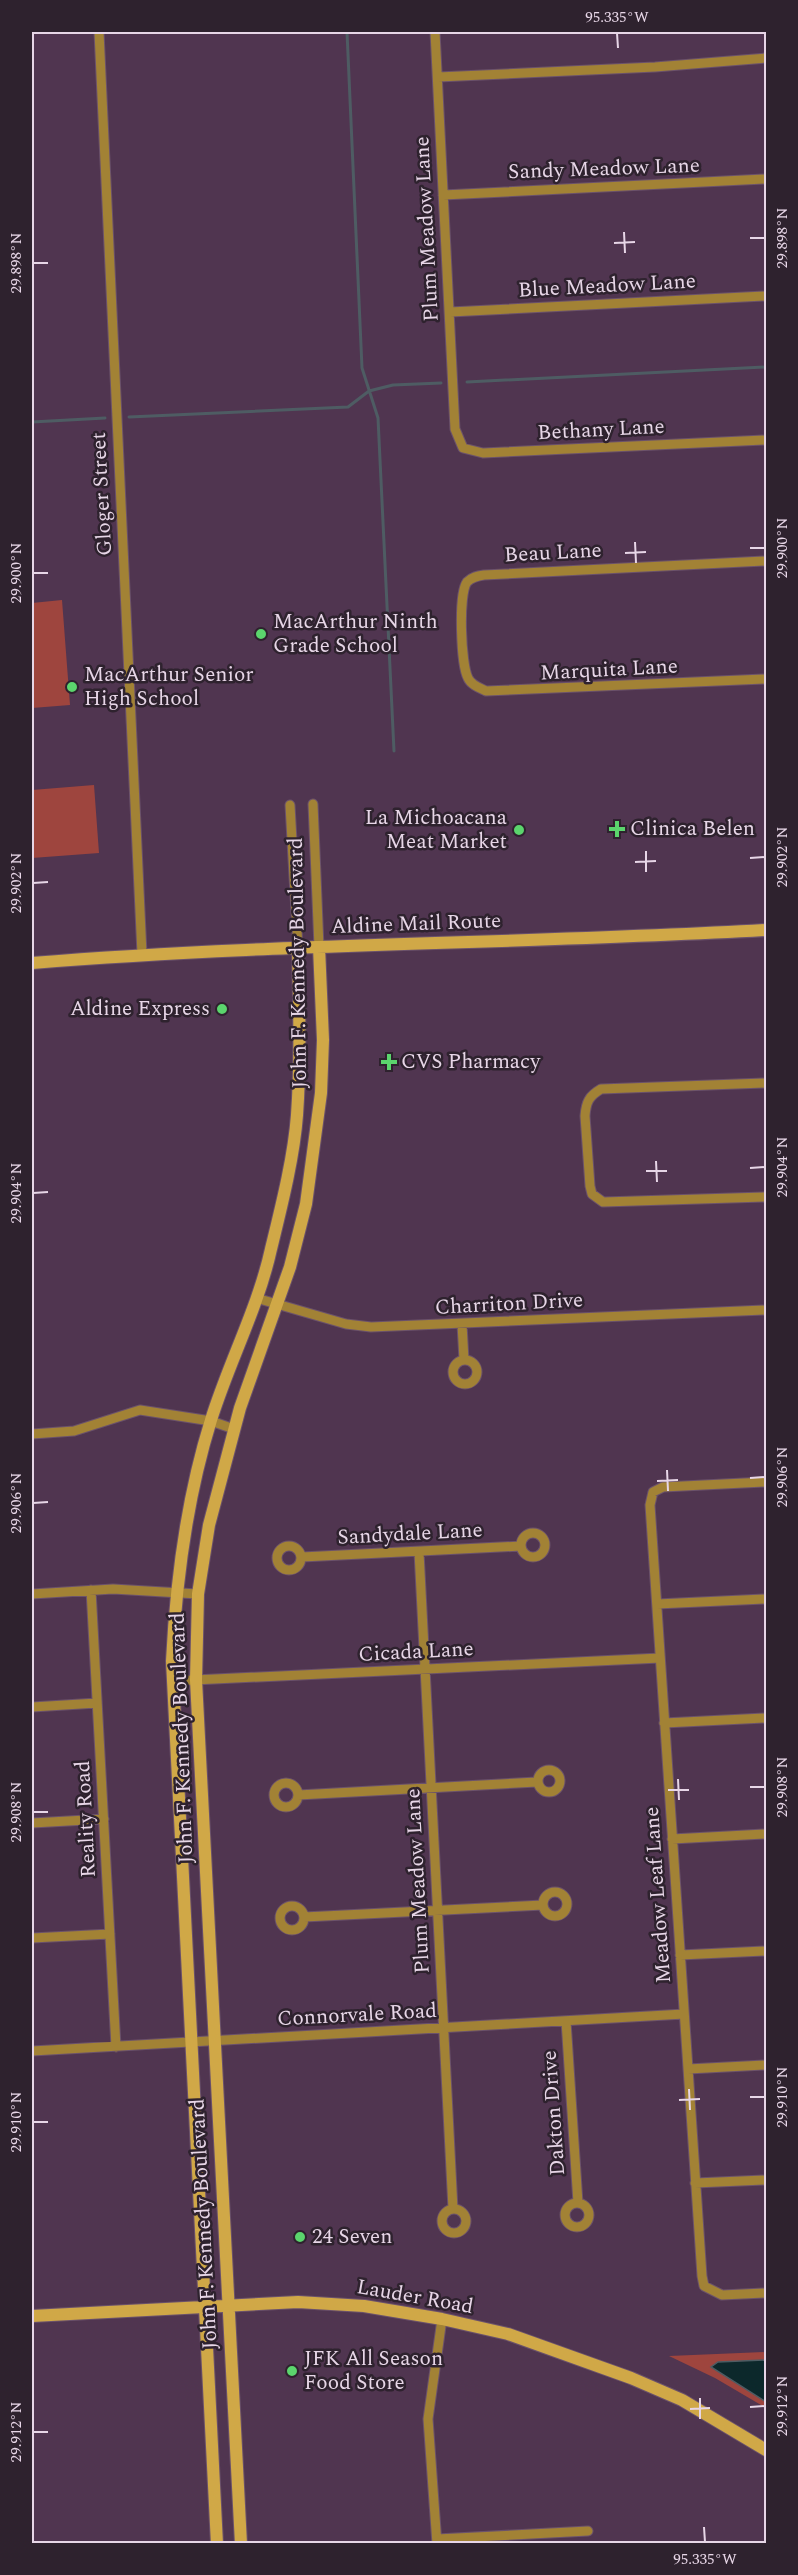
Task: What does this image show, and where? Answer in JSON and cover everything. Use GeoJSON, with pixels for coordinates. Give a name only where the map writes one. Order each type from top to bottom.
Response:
{"type":"FeatureCollection","features":[{"type":"Feature","properties":{"kind":"main road","name":"Aldine Mail Route"},"geometry":{"type":"LineString","coordinates":[[32,963],[142,954],[640,937],[766,930]]}},
{"type":"Feature","properties":{"kind":"main road","name":"John F. Kennedy Boulevard"},"geometry":{"type":"LineString","coordinates":[[241,2544],[196,1680],[198,1594],[209,1525],[234,1429],[291,1267],[306,1204],[318,1126],[323,1040],[319,947]]}},
{"type":"Feature","properties":{"kind":"main road","name":"John F. Kennedy Boulevard"},"geometry":{"type":"LineString","coordinates":[[217,2544],[172,1682],[177,1592],[197,1474],[211,1421],[271,1251],[297,1121],[300,1044],[298,948]]}},
{"type":"Feature","properties":{"kind":"main road"},"geometry":{"type":"LineString","coordinates":[[297,1121],[318,1126]]}},
{"type":"Feature","properties":{"kind":"main road","name":"Lauder Road"},"geometry":{"type":"LineString","coordinates":[[32,2316],[229,2305],[333,2303],[442,2319],[542,2344],[631,2378],[682,2400],[766,2450]]}},
{"type":"Feature","properties":{"kind":"street","name":"Gloger Street"},"geometry":{"type":"LineString","coordinates":[[99,32],[142,954]]}},
{"type":"Feature","properties":{"kind":"street","name":"Plum Meadow Lane"},"geometry":{"type":"LineString","coordinates":[[435,32],[455,424]]}},
{"type":"Feature","properties":{"kind":"street"},"geometry":{"type":"LineString","coordinates":[[438,76],[655,67],[766,58]]}},
{"type":"Feature","properties":{"kind":"street","name":"Sandy Meadow Lane"},"geometry":{"type":"LineString","coordinates":[[443,195],[766,179]]}},
{"type":"Feature","properties":{"kind":"street","name":"Blue Meadow Lane"},"geometry":{"type":"LineString","coordinates":[[450,312],[766,296]]}},
{"type":"Feature","properties":{"kind":"street","name":"Bethany Lane"},"geometry":{"type":"LineString","coordinates":[[455,424],[458,440],[463,448],[483,453],[766,440]]}},
{"type":"Feature","properties":{"kind":"street","name":"Beau Lane"},"geometry":{"type":"LineString","coordinates":[[465,669],[462,593],[466,583],[473,577],[766,561]]}},
{"type":"Feature","properties":{"kind":"street","name":"Marquita Lane"},"geometry":{"type":"LineString","coordinates":[[465,669],[471,683],[486,691],[496,693],[766,679]]}},
{"type":"Feature","properties":{"kind":"street","name":"John F. Kennedy Boulevard"},"geometry":{"type":"LineString","coordinates":[[314,804],[319,947]]}},
{"type":"Feature","properties":{"kind":"street","name":"John F. Kennedy Boulevard"},"geometry":{"type":"LineString","coordinates":[[290,805],[298,948]]}},
{"type":"Feature","properties":{"kind":"street"},"geometry":{"type":"LineString","coordinates":[[766,1083],[601,1089],[589,1097],[585,1104],[590,1186],[592,1194],[603,1202],[766,1197]]}},
{"type":"Feature","properties":{"kind":"street","name":"Charriton Drive"},"geometry":{"type":"LineString","coordinates":[[256,1298],[346,1324],[371,1327],[766,1310]]}},
{"type":"Feature","properties":{"kind":"street"},"geometry":{"type":"LineString","coordinates":[[462,1324],[464,1360]]}},
{"type":"Feature","properties":{"kind":"street"},"geometry":{"type":"LineString","coordinates":[[32,1434],[74,1431],[140,1410],[211,1421],[234,1429]]}},
{"type":"Feature","properties":{"kind":"street","name":"Meadow Leaf Lane"},"geometry":{"type":"LineString","coordinates":[[766,1482],[663,1487],[653,1492],[650,1505],[702,2276],[704,2286],[711,2292],[722,2295],[766,2293]]}},
{"type":"Feature","properties":{"kind":"street","name":"Sandydale Lane"},"geometry":{"type":"LineString","coordinates":[[302,1557],[521,1546]]}},
{"type":"Feature","properties":{"kind":"street","name":"Plum Meadow Lane"},"geometry":{"type":"LineString","coordinates":[[419,1552],[453,2209]]}},
{"type":"Feature","properties":{"kind":"street"},"geometry":{"type":"LineString","coordinates":[[32,1593],[113,1589],[198,1594]]}},
{"type":"Feature","properties":{"kind":"street","name":"Reality Road"},"geometry":{"type":"LineString","coordinates":[[91,1590],[117,2046]]}},
{"type":"Feature","properties":{"kind":"street"},"geometry":{"type":"LineString","coordinates":[[657,1604],[766,1599]]}},
{"type":"Feature","properties":{"kind":"street","name":"Cicada Lane"},"geometry":{"type":"LineString","coordinates":[[172,1682],[660,1658]]}},
{"type":"Feature","properties":{"kind":"street"},"geometry":{"type":"LineString","coordinates":[[32,1707],[97,1703]]}},
{"type":"Feature","properties":{"kind":"street"},"geometry":{"type":"LineString","coordinates":[[664,1723],[766,1718]]}},
{"type":"Feature","properties":{"kind":"street"},"geometry":{"type":"LineString","coordinates":[[298,1795],[537,1782]]}},
{"type":"Feature","properties":{"kind":"street"},"geometry":{"type":"LineString","coordinates":[[32,1823],[104,1819]]}},
{"type":"Feature","properties":{"kind":"street"},"geometry":{"type":"LineString","coordinates":[[672,1839],[766,1834]]}},
{"type":"Feature","properties":{"kind":"street"},"geometry":{"type":"LineString","coordinates":[[304,1917],[543,1905]]}},
{"type":"Feature","properties":{"kind":"street"},"geometry":{"type":"LineString","coordinates":[[32,1938],[110,1934]]}},
{"type":"Feature","properties":{"kind":"street"},"geometry":{"type":"LineString","coordinates":[[680,1955],[766,1951]]}},
{"type":"Feature","properties":{"kind":"street","name":"Connorvale Road"},"geometry":{"type":"LineString","coordinates":[[32,2051],[684,2014]]}},
{"type":"Feature","properties":{"kind":"street","name":"Dakton Drive"},"geometry":{"type":"LineString","coordinates":[[566,2021],[578,2203]]}},
{"type":"Feature","properties":{"kind":"street"},"geometry":{"type":"LineString","coordinates":[[688,2069],[766,2065]]}},
{"type":"Feature","properties":{"kind":"street"},"geometry":{"type":"LineString","coordinates":[[695,2183],[766,2180]]}},
{"type":"Feature","properties":{"kind":"street"},"geometry":{"type":"LineString","coordinates":[[442,2319],[428,2419],[437,2541],[588,2531]]}},
{"type":"Feature","properties":{"kind":"shaded area"},"geometry":{"type":"Polygon","coordinates":[[[62,600],[70,705],[32,708],[32,603],[62,600]]]}},
{"type":"Feature","properties":{"kind":"shaded area"},"geometry":{"type":"Polygon","coordinates":[[[94,785],[99,853],[32,858],[32,790],[94,785]]]}},
{"type":"Feature","properties":{"kind":"shaded area"},"geometry":{"type":"Polygon","coordinates":[[[766,2352],[766,2408],[715,2378],[669,2356],[766,2352]]]}},
{"type":"Feature","properties":{"kind":"shaded area"},"geometry":{"type":"Polygon","coordinates":[[[766,2360],[766,2402],[711,2367],[718,2362],[766,2360]]]}},
{"type":"Feature","properties":{"kind":"waterway"},"geometry":{"type":"LineString","coordinates":[[347,32],[362,368],[378,418],[394,751]]}},
{"type":"Feature","properties":{"kind":"waterway"},"geometry":{"type":"LineString","coordinates":[[467,382],[766,367]]}},
{"type":"Feature","properties":{"kind":"waterway"},"geometry":{"type":"LineString","coordinates":[[129,417],[348,407],[369,391],[393,385],[441,383]]}},
{"type":"Feature","properties":{"kind":"waterway"},"geometry":{"type":"LineString","coordinates":[[32,422],[105,418]]}},
{"type":"Feature","properties":{"kind":"place","name":"MacArthur Ninth Grade School"},"geometry":{"type":"Point","coordinates":[261,634]}},
{"type":"Feature","properties":{"kind":"place","name":"MacArthur Senior High School"},"geometry":{"type":"Point","coordinates":[72,687]}},
{"type":"Feature","properties":{"kind":"place","name":"Clinica Belen"},"geometry":{"type":"Point","coordinates":[617,829]}},
{"type":"Feature","properties":{"kind":"place","name":"La Michoacana Meat Market"},"geometry":{"type":"Point","coordinates":[519,830]}},
{"type":"Feature","properties":{"kind":"place","name":"Aldine Express"},"geometry":{"type":"Point","coordinates":[222,1009]}},
{"type":"Feature","properties":{"kind":"place","name":"CVS Pharmacy"},"geometry":{"type":"Point","coordinates":[389,1062]}},
{"type":"Feature","properties":{"kind":"place","name":"24 Seven"},"geometry":{"type":"Point","coordinates":[300,2237]}},
{"type":"Feature","properties":{"kind":"place","name":"JFK All Season Food Store"},"geometry":{"type":"Point","coordinates":[292,2371]}}]}
